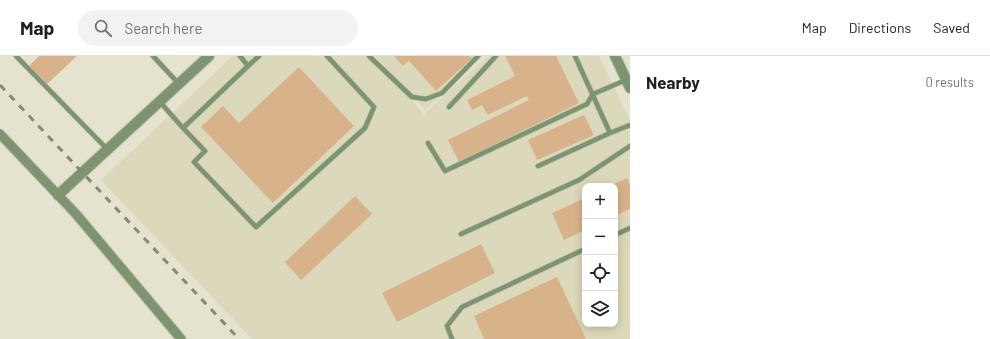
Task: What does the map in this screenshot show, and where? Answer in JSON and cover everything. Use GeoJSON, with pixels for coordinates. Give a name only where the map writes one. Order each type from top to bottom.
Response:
{"type":"FeatureCollection","features":[{"type":"Feature","properties":{"kind":"street"},"geometry":{"type":"LineString","coordinates":[[58,196],[209,56]]}},
{"type":"Feature","properties":{"kind":"street"},"geometry":{"type":"LineString","coordinates":[[614,56],[628,84]]}},
{"type":"Feature","properties":{"kind":"street"},"geometry":{"type":"LineString","coordinates":[[0,134],[58,196],[181,339]]}},
{"type":"Feature","properties":{"kind":"lane"},"geometry":{"type":"LineString","coordinates":[[16,56],[108,150]]}},
{"type":"Feature","properties":{"kind":"lane"},"geometry":{"type":"LineString","coordinates":[[153,56],[179,84]]}},
{"type":"Feature","properties":{"kind":"lane"},"geometry":{"type":"LineString","coordinates":[[240,56],[248,66]]}},
{"type":"Feature","properties":{"kind":"lane"},"geometry":{"type":"LineString","coordinates":[[183,128],[259,56]]}},
{"type":"Feature","properties":{"kind":"lane"},"geometry":{"type":"LineString","coordinates":[[160,102],[205,151],[194,162],[256,227],[365,128],[374,107],[327,56]]}},
{"type":"Feature","properties":{"kind":"lane"},"geometry":{"type":"LineString","coordinates":[[369,56],[412,97],[426,99],[442,93],[478,56]]}},
{"type":"Feature","properties":{"kind":"lane"},"geometry":{"type":"LineString","coordinates":[[449,106],[496,56]]}},
{"type":"Feature","properties":{"kind":"lane"},"geometry":{"type":"LineString","coordinates":[[575,56],[610,133]]}},
{"type":"Feature","properties":{"kind":"lane"},"geometry":{"type":"LineString","coordinates":[[428,143],[446,171],[587,104],[593,94],[628,84]]}},
{"type":"Feature","properties":{"kind":"lane"},"geometry":{"type":"LineString","coordinates":[[538,166],[630,125]]}},
{"type":"Feature","properties":{"kind":"lane"},"geometry":{"type":"LineString","coordinates":[[461,234],[579,180],[630,146]]}},
{"type":"Feature","properties":{"kind":"lane"},"geometry":{"type":"LineString","coordinates":[[618,234],[630,228]]}},
{"type":"Feature","properties":{"kind":"lane"},"geometry":{"type":"LineString","coordinates":[[452,339],[447,326],[462,307],[582,250]]}},
{"type":"Feature","properties":{"kind":"shaded area"},"geometry":{"type":"Polygon","coordinates":[[[233,56],[371,56],[424,114],[488,56],[599,56],[630,120],[630,339],[252,339],[101,180],[233,56]]]}},
{"type":"Feature","properties":{"kind":"shaded area"},"geometry":{"type":"Polygon","coordinates":[[[375,56],[483,56],[425,110],[375,56]]]}},
{"type":"Feature","properties":{"kind":"building"},"geometry":{"type":"Polygon","coordinates":[[[39,56],[77,56],[47,84],[29,66],[39,56]]]}},
{"type":"Feature","properties":{"kind":"building"},"geometry":{"type":"Polygon","coordinates":[[[394,56],[470,56],[472,58],[436,91],[410,62],[408,61],[403,66],[394,56]]]}},
{"type":"Feature","properties":{"kind":"building"},"geometry":{"type":"Polygon","coordinates":[[[505,56],[556,56],[579,103],[459,162],[448,140],[529,100],[527,96],[488,115],[482,105],[472,110],[467,100],[515,76],[505,56]]]}},
{"type":"Feature","properties":{"kind":"building"},"geometry":{"type":"Polygon","coordinates":[[[299,67],[354,126],[273,203],[201,127],[223,106],[239,123],[299,67]]]}},
{"type":"Feature","properties":{"kind":"building"},"geometry":{"type":"Polygon","coordinates":[[[584,115],[594,135],[537,160],[528,140],[584,115]]]}},
{"type":"Feature","properties":{"kind":"building"},"geometry":{"type":"Polygon","coordinates":[[[627,178],[630,185],[630,209],[618,215],[618,183],[616,183],[627,178]]]}},
{"type":"Feature","properties":{"kind":"building"},"geometry":{"type":"Polygon","coordinates":[[[355,196],[372,214],[301,280],[285,262],[355,196]]]}},
{"type":"Feature","properties":{"kind":"building"},"geometry":{"type":"Polygon","coordinates":[[[582,199],[582,231],[564,240],[552,213],[582,199]]]}},
{"type":"Feature","properties":{"kind":"building"},"geometry":{"type":"Polygon","coordinates":[[[481,244],[495,273],[397,322],[382,293],[481,244]]]}},
{"type":"Feature","properties":{"kind":"building"},"geometry":{"type":"Polygon","coordinates":[[[557,277],[586,339],[484,339],[474,316],[557,277]]]}},
{"type":"Feature","properties":{"kind":"railway"},"geometry":{"type":"LineString","coordinates":[[0,85],[239,339]]}}]}
